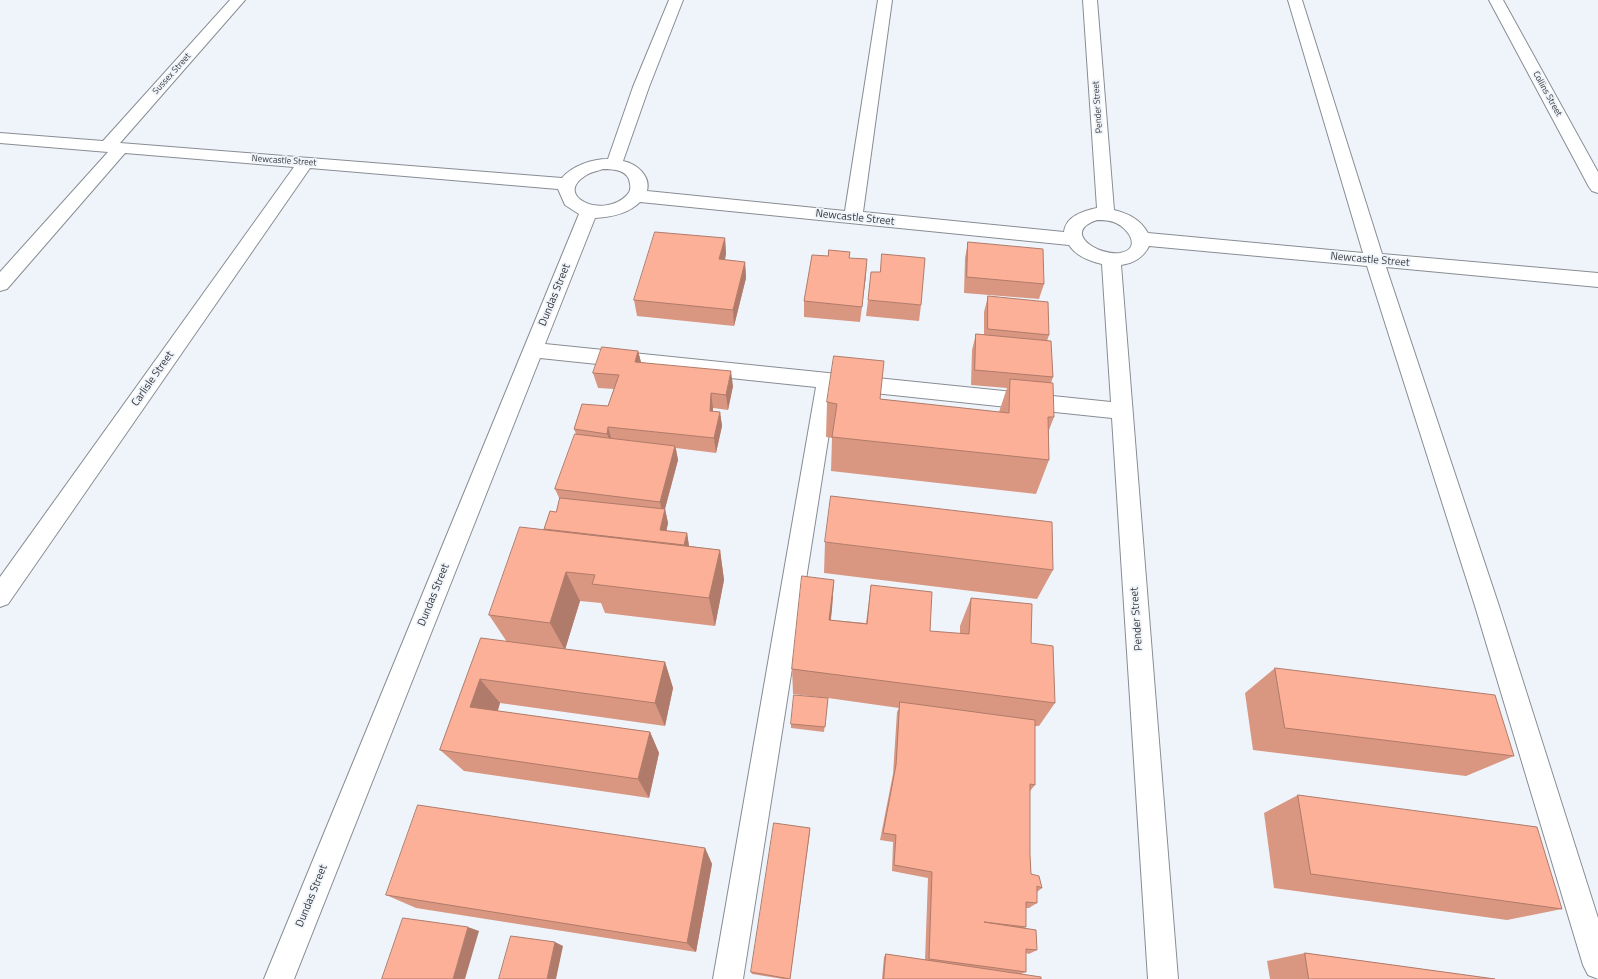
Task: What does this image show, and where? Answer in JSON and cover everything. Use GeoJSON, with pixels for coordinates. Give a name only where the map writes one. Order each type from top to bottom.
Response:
{"type":"FeatureCollection","features":[{"type":"Feature","properties":{"kind":"street","name":"Sussex Street"},"geometry":{"type":"LineString","coordinates":[[0,284],[238,0]]}},
{"type":"Feature","properties":{"kind":"street"},"geometry":{"type":"LineString","coordinates":[[614,164],[641,87],[676,0]]}},
{"type":"Feature","properties":{"kind":"street"},"geometry":{"type":"LineString","coordinates":[[853,218],[885,0]]}},
{"type":"Feature","properties":{"kind":"street","name":"Pender Street"},"geometry":{"type":"LineString","coordinates":[[1090,0],[1106,214]]}},
{"type":"Feature","properties":{"kind":"street"},"geometry":{"type":"LineString","coordinates":[[1295,0],[1375,261],[1487,606],[1598,965]]}},
{"type":"Feature","properties":{"kind":"street","name":"Collins Street"},"geometry":{"type":"LineString","coordinates":[[1496,0],[1598,187]]}},
{"type":"Feature","properties":{"kind":"street","name":"Newcastle Street"},"geometry":{"type":"LineString","coordinates":[[0,138],[567,184]]}},
{"type":"Feature","properties":{"kind":"street","name":"Carlisle Street"},"geometry":{"type":"LineString","coordinates":[[0,596],[306,162]]}},
{"type":"Feature","properties":{"kind":"street"},"geometry":{"type":"LineString","coordinates":[[602,164],[614,164],[624,166],[637,176],[640,182],[640,189],[630,202],[611,211],[589,211],[580,209],[567,198],[565,191],[567,184],[580,170],[602,164]]}},
{"type":"Feature","properties":{"kind":"street","name":"Newcastle Street"},"geometry":{"type":"LineString","coordinates":[[636,196],[1074,239]]}},
{"type":"Feature","properties":{"kind":"street","name":"Dundas Street"},"geometry":{"type":"LineString","coordinates":[[279,979],[589,211]]}},
{"type":"Feature","properties":{"kind":"street"},"geometry":{"type":"LineString","coordinates":[[1106,214],[1116,216],[1134,225],[1139,232],[1141,239],[1140,246],[1130,256],[1111,260],[1084,251],[1074,239],[1072,232],[1074,225],[1079,220],[1086,216],[1106,214]]}},
{"type":"Feature","properties":{"kind":"street","name":"Newcastle Street"},"geometry":{"type":"LineString","coordinates":[[1141,239],[1598,280]]}},
{"type":"Feature","properties":{"kind":"street","name":"Pender Street"},"geometry":{"type":"LineString","coordinates":[[1111,260],[1163,979]]}},
{"type":"Feature","properties":{"kind":"street"},"geometry":{"type":"LineString","coordinates":[[533,350],[1122,411]]}},
{"type":"Feature","properties":{"kind":"street"},"geometry":{"type":"LineString","coordinates":[[728,979],[827,380]]}},
{"type":"Feature","properties":{"kind":"building"},"geometry":{"type":"Polygon","coordinates":[[[655,232],[725,238],[719,259],[745,262],[733,310],[634,300],[655,232]]]}},
{"type":"Feature","properties":{"kind":"building"},"geometry":{"type":"Polygon","coordinates":[[[968,242],[1043,249],[1044,284],[967,277],[968,242]]]}},
{"type":"Feature","properties":{"kind":"building"},"geometry":{"type":"Polygon","coordinates":[[[829,250],[850,252],[849,258],[867,259],[862,307],[804,301],[812,255],[828,256],[829,250]]]}},
{"type":"Feature","properties":{"kind":"building"},"geometry":{"type":"Polygon","coordinates":[[[882,254],[925,258],[921,305],[868,300],[871,272],[880,272],[882,254]]]}},
{"type":"Feature","properties":{"kind":"building"},"geometry":{"type":"Polygon","coordinates":[[[988,296],[1048,302],[1049,335],[988,329],[988,296]]]}},
{"type":"Feature","properties":{"kind":"building"},"geometry":{"type":"Polygon","coordinates":[[[976,334],[1051,341],[1053,377],[975,370],[976,334]]]}},
{"type":"Feature","properties":{"kind":"building"},"geometry":{"type":"Polygon","coordinates":[[[602,347],[638,351],[635,362],[731,371],[726,395],[711,393],[710,411],[720,412],[714,438],[608,427],[607,434],[574,429],[582,404],[608,406],[619,375],[593,373],[602,347]]]}},
{"type":"Feature","properties":{"kind":"building"},"geometry":{"type":"Polygon","coordinates":[[[834,356],[884,361],[880,399],[1009,413],[1010,379],[1053,383],[1054,417],[1048,417],[1049,460],[832,437],[837,404],[827,402],[834,356]]]}},
{"type":"Feature","properties":{"kind":"building"},"geometry":{"type":"Polygon","coordinates":[[[575,434],[675,446],[660,502],[555,489],[575,434]]]}},
{"type":"Feature","properties":{"kind":"building"},"geometry":{"type":"Polygon","coordinates":[[[831,496],[1052,522],[1053,570],[825,542],[831,496]]]}},
{"type":"Feature","properties":{"kind":"building"},"geometry":{"type":"Polygon","coordinates":[[[560,498],[665,509],[660,530],[687,533],[684,545],[544,529],[550,511],[556,512],[560,498]]]}},
{"type":"Feature","properties":{"kind":"building"},"geometry":{"type":"Polygon","coordinates":[[[520,527],[720,550],[709,598],[592,584],[595,575],[566,572],[550,623],[489,615],[520,527]]]}},
{"type":"Feature","properties":{"kind":"building"},"geometry":{"type":"Polygon","coordinates":[[[802,576],[834,580],[829,620],[867,624],[871,585],[932,592],[930,631],[969,634],[971,598],[1032,604],[1031,643],[1053,646],[1055,703],[792,669],[802,576]]]}},
{"type":"Feature","properties":{"kind":"building"},"geometry":{"type":"Polygon","coordinates":[[[481,638],[665,662],[655,703],[480,679],[470,707],[650,732],[638,779],[440,750],[481,638]]]}},
{"type":"Feature","properties":{"kind":"building"},"geometry":{"type":"Polygon","coordinates":[[[1275,668],[1495,695],[1514,756],[1285,728],[1275,668]]]}},
{"type":"Feature","properties":{"kind":"building"},"geometry":{"type":"Polygon","coordinates":[[[794,695],[828,698],[825,727],[791,724],[794,695]]]}},
{"type":"Feature","properties":{"kind":"building"},"geometry":{"type":"Polygon","coordinates":[[[900,702],[1035,720],[1035,785],[1030,784],[1030,855],[1031,874],[1039,876],[1042,888],[1037,886],[1037,903],[1026,902],[1026,927],[984,922],[1036,930],[1037,950],[1026,949],[1026,972],[929,959],[932,872],[894,865],[896,835],[883,833],[896,765],[900,702]]]}},
{"type":"Feature","properties":{"kind":"building"},"geometry":{"type":"Polygon","coordinates":[[[1298,795],[1537,827],[1562,909],[1311,874],[1298,795]]]}},
{"type":"Feature","properties":{"kind":"building"},"geometry":{"type":"Polygon","coordinates":[[[418,805],[705,848],[687,943],[386,895],[418,805]]]}},
{"type":"Feature","properties":{"kind":"building"},"geometry":{"type":"Polygon","coordinates":[[[774,823],[810,828],[790,979],[751,972],[774,823]]]}},
{"type":"Feature","properties":{"kind":"building"},"geometry":{"type":"Polygon","coordinates":[[[403,918],[468,927],[453,979],[382,979],[403,918]]]}},
{"type":"Feature","properties":{"kind":"building"},"geometry":{"type":"Polygon","coordinates":[[[511,936],[555,942],[547,979],[499,979],[511,936]]]}},
{"type":"Feature","properties":{"kind":"building"},"geometry":{"type":"Polygon","coordinates":[[[1305,953],[1495,979],[1309,979],[1305,953]]]}},
{"type":"Feature","properties":{"kind":"building"},"geometry":{"type":"Polygon","coordinates":[[[886,954],[1041,977],[1041,979],[884,979],[886,954]]]}}]}
